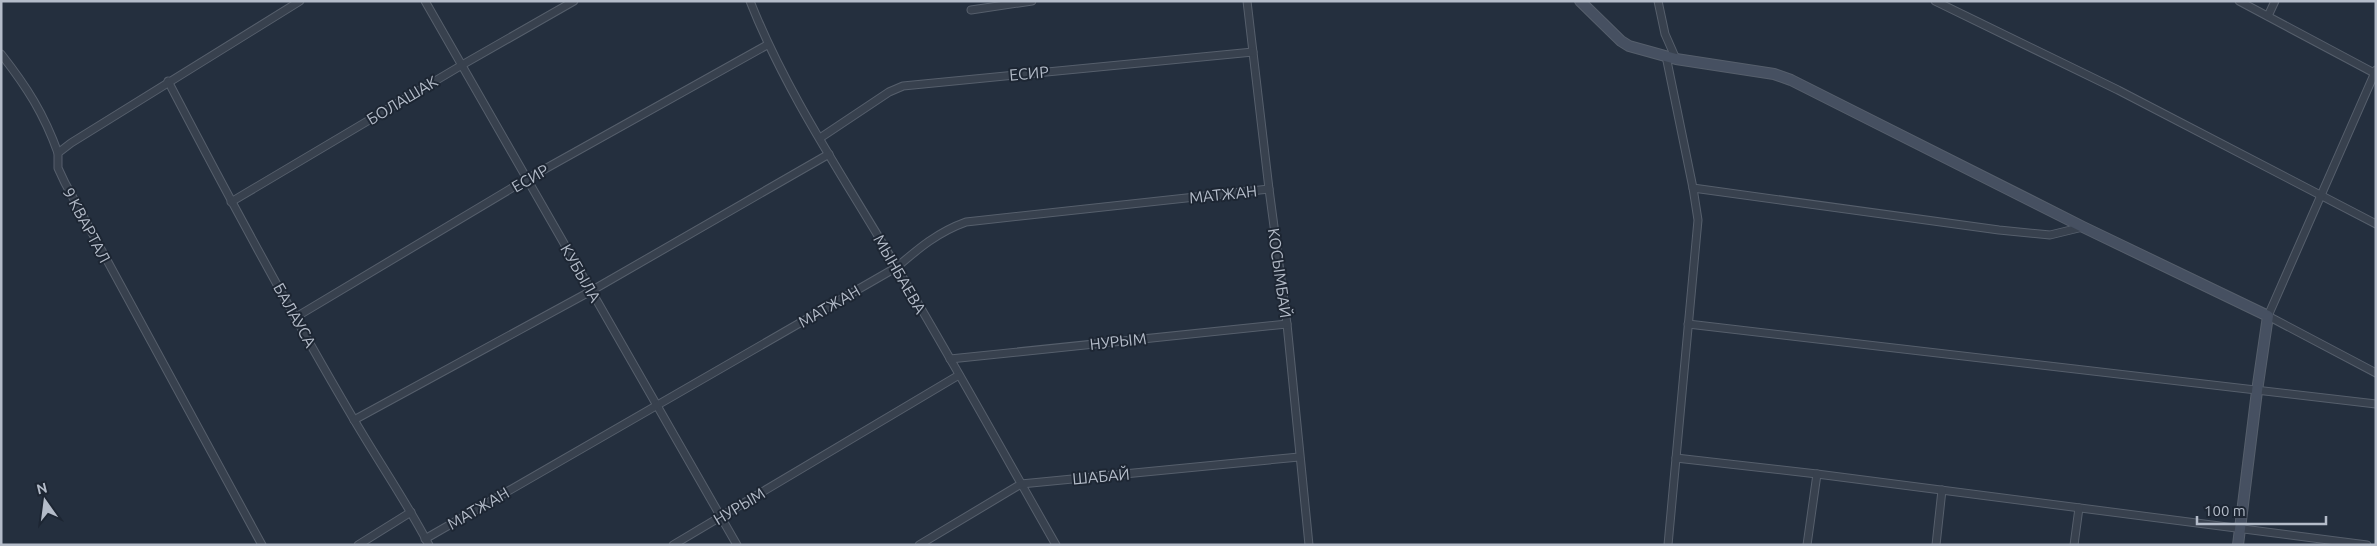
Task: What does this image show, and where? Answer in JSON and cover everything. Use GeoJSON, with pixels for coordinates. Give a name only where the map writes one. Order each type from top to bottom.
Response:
{"type":"FeatureCollection","features":[{"type":"Feature","properties":{"kind":"street"},"geometry":{"type":"LineString","coordinates":[[58,153],[71,142],[168,81],[300,1]]}},
{"type":"Feature","properties":{"kind":"street","name":"КУБЫЛА"},"geometry":{"type":"LineString","coordinates":[[425,1],[737,545]]}},
{"type":"Feature","properties":{"kind":"street","name":"БОЛАШАК"},"geometry":{"type":"LineString","coordinates":[[231,202],[574,1]]}},
{"type":"Feature","properties":{"kind":"street","name":"МЫНБАЕВА"},"geometry":{"type":"LineString","coordinates":[[750,1],[767,45],[828,154],[897,267],[1056,545]]}},
{"type":"Feature","properties":{"kind":"street"},"geometry":{"type":"LineString","coordinates":[[971,10],[1030,1]]}},
{"type":"Feature","properties":{"kind":"street","name":"КОСЫМБАЙ"},"geometry":{"type":"LineString","coordinates":[[1247,1],[1287,324],[1308,545]]}},
{"type":"Feature","properties":{"kind":"street"},"geometry":{"type":"LineString","coordinates":[[1580,1],[1621,41],[1629,46],[1671,57],[1774,74],[1791,80],[2083,227],[2268,316],[2376,374]]}},
{"type":"Feature","properties":{"kind":"street"},"geometry":{"type":"LineString","coordinates":[[1658,1],[1671,57],[1698,220],[1668,545]]}},
{"type":"Feature","properties":{"kind":"street"},"geometry":{"type":"LineString","coordinates":[[1935,1],[2118,90],[2376,224]]}},
{"type":"Feature","properties":{"kind":"street"},"geometry":{"type":"LineString","coordinates":[[2238,545],[2268,316],[2375,73],[2239,1]]}},
{"type":"Feature","properties":{"kind":"street"},"geometry":{"type":"LineString","coordinates":[[2268,16],[2275,1]]}},
{"type":"Feature","properties":{"kind":"street","name":"ЕСИР"},"geometry":{"type":"LineString","coordinates":[[296,317],[527,179],[767,45]]}},
{"type":"Feature","properties":{"kind":"street","name":"ЕСИР"},"geometry":{"type":"LineString","coordinates":[[820,138],[890,92],[903,86],[1253,52]]}},
{"type":"Feature","properties":{"kind":"street","name":"9 КВАРТАЛ"},"geometry":{"type":"LineString","coordinates":[[1,54],[28,89],[47,122],[58,153],[58,168],[65,183],[262,545]]}},
{"type":"Feature","properties":{"kind":"street","name":"БАЛАУСА"},"geometry":{"type":"LineString","coordinates":[[168,81],[231,202],[354,420],[412,512],[427,542]]}},
{"type":"Feature","properties":{"kind":"street"},"geometry":{"type":"LineString","coordinates":[[354,420],[591,291],[828,154]]}},
{"type":"Feature","properties":{"kind":"street"},"geometry":{"type":"LineString","coordinates":[[1694,188],[2050,236],[2083,227]]}},
{"type":"Feature","properties":{"kind":"street","name":"МАТЖАН"},"geometry":{"type":"LineString","coordinates":[[427,542],[656,406],[897,267],[930,239],[947,229],[966,222],[1269,189]]}},
{"type":"Feature","properties":{"kind":"street","name":"НУРЫМ"},"geometry":{"type":"LineString","coordinates":[[950,359],[1287,324]]}},
{"type":"Feature","properties":{"kind":"street"},"geometry":{"type":"LineString","coordinates":[[1688,324],[2376,404]]}},
{"type":"Feature","properties":{"kind":"street","name":"НУРЫМ"},"geometry":{"type":"LineString","coordinates":[[673,545],[959,375]]}},
{"type":"Feature","properties":{"kind":"street","name":"ШАБАЙ"},"geometry":{"type":"LineString","coordinates":[[918,545],[1021,484],[1299,457]]}},
{"type":"Feature","properties":{"kind":"street"},"geometry":{"type":"LineString","coordinates":[[1676,458],[1817,474],[2368,545]]}},
{"type":"Feature","properties":{"kind":"street"},"geometry":{"type":"LineString","coordinates":[[1807,545],[1817,474]]}},
{"type":"Feature","properties":{"kind":"street"},"geometry":{"type":"LineString","coordinates":[[1936,545],[1942,490]]}},
{"type":"Feature","properties":{"kind":"street"},"geometry":{"type":"LineString","coordinates":[[2074,545],[2079,508]]}},
{"type":"Feature","properties":{"kind":"street"},"geometry":{"type":"LineString","coordinates":[[358,545],[412,512]]}}]}
